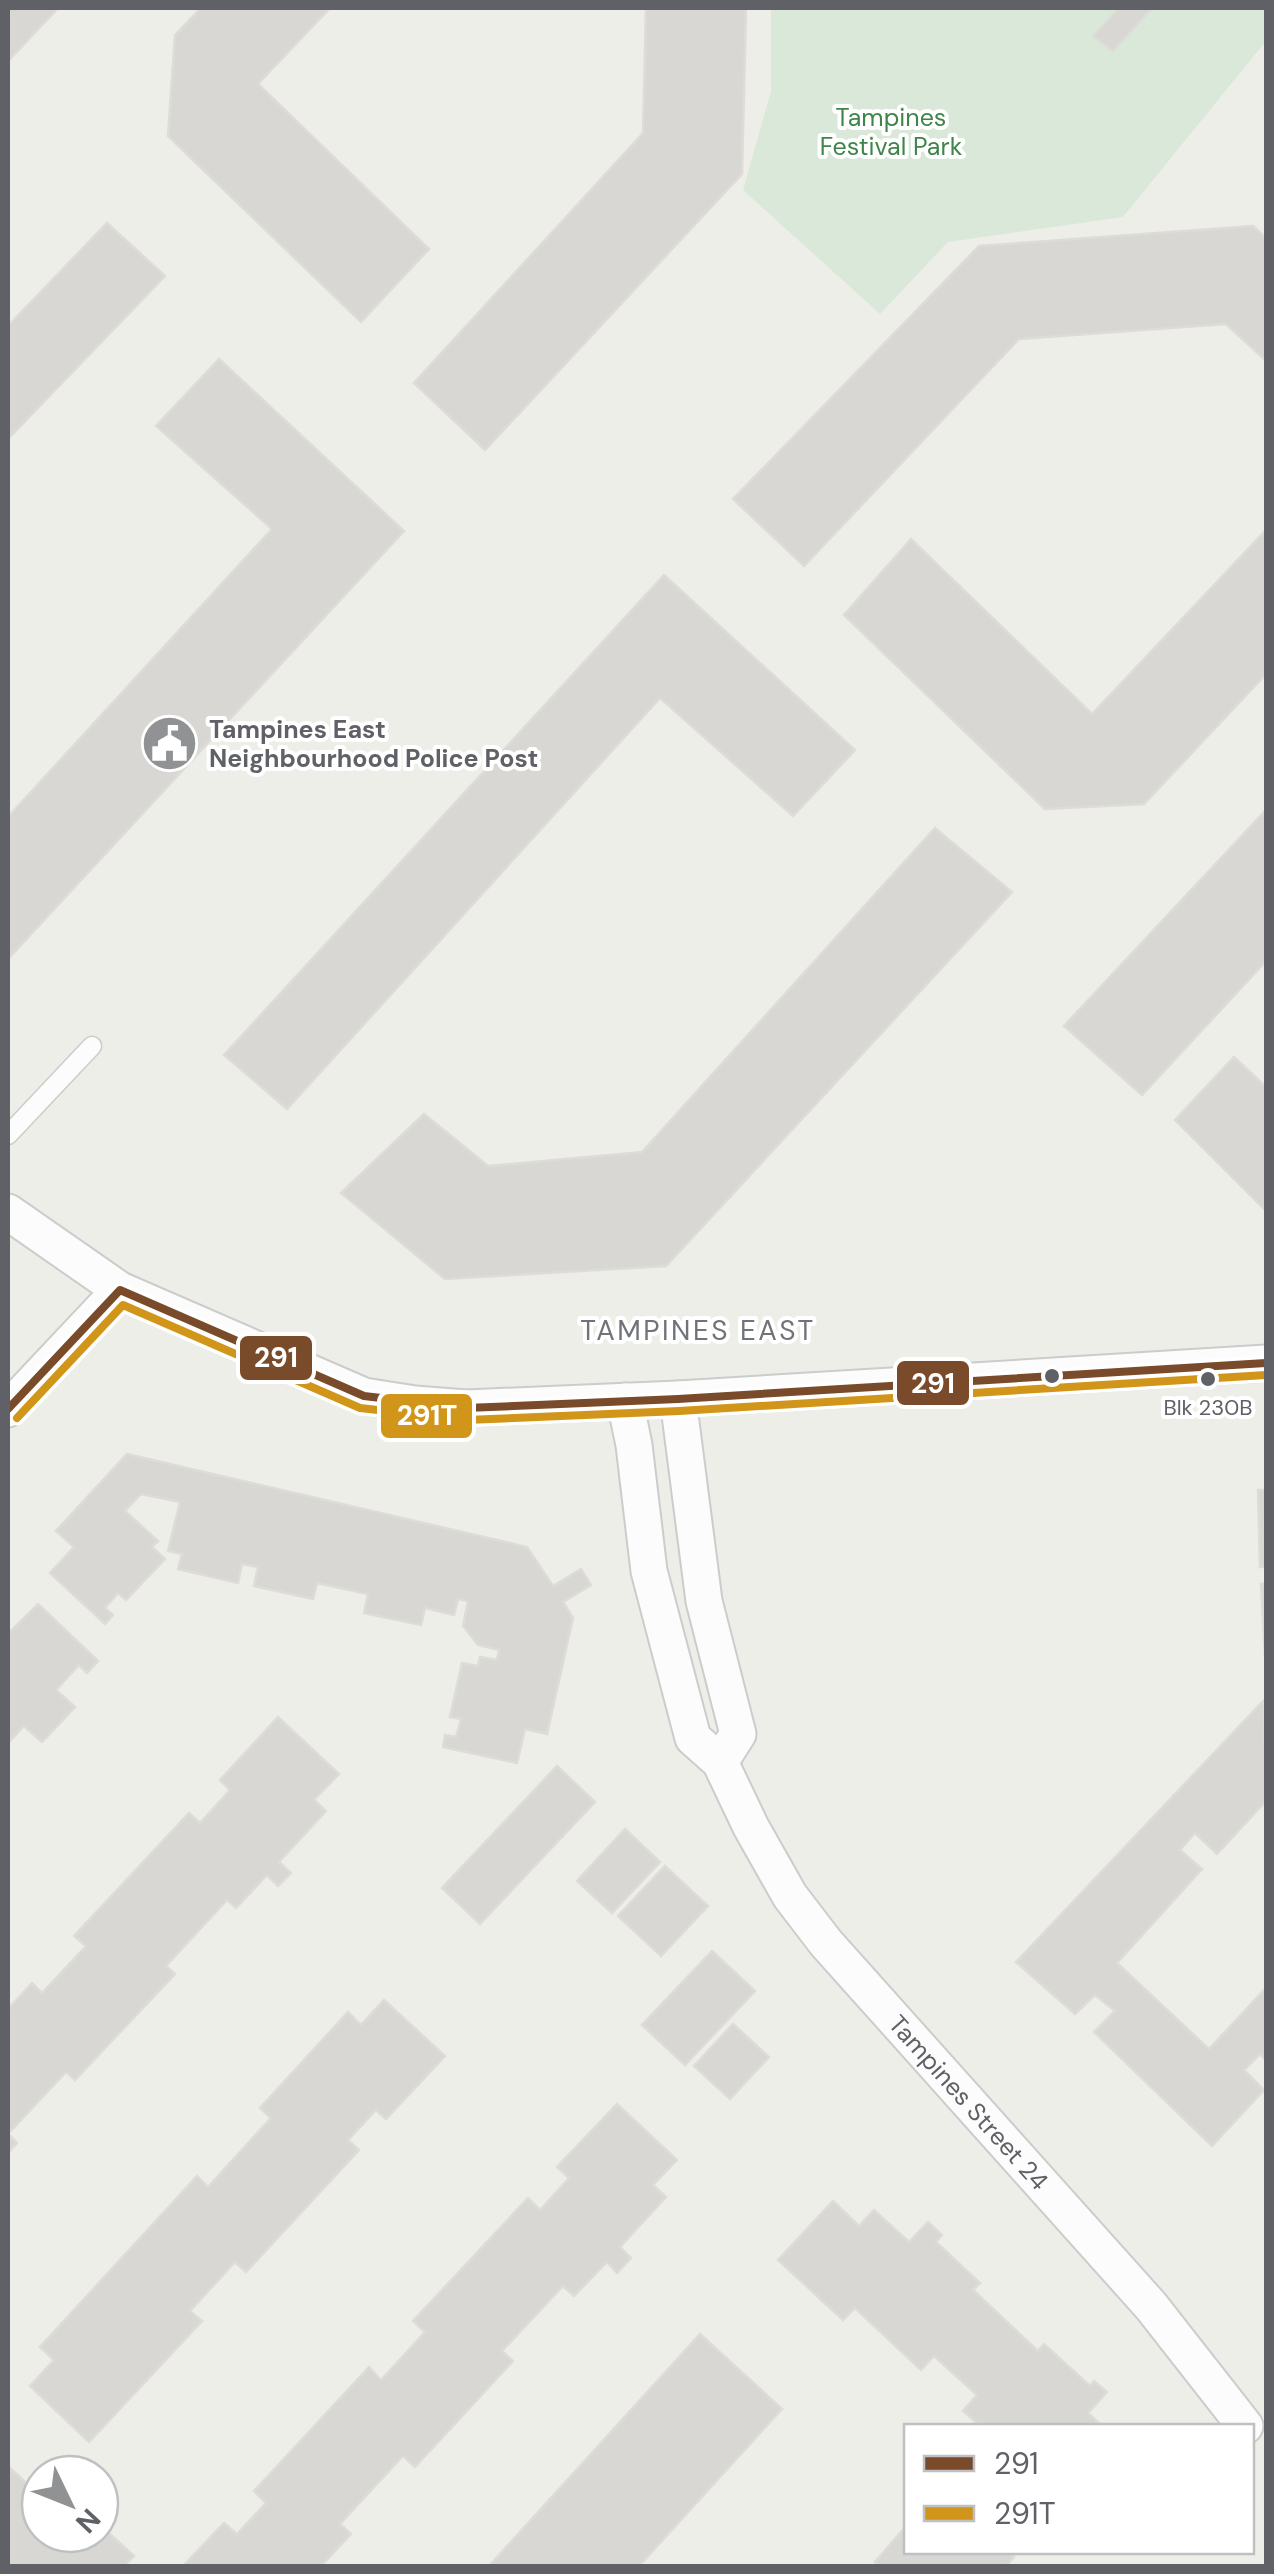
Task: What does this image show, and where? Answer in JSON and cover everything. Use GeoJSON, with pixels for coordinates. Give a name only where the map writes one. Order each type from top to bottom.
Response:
{"type":"FeatureCollection","features":[{"type":"Feature","properties":{"kind":"street"},"geometry":{"type":"LineString","coordinates":[[8,1212],[120,1290],[364,1396],[466,1408],[1266,1363]]}},
{"type":"Feature","properties":{"kind":"street"},"geometry":{"type":"LineString","coordinates":[[8,1410],[120,1290]]}},
{"type":"Feature","properties":{"kind":"street"},"geometry":{"type":"LineString","coordinates":[[678,1399],[704,1601],[738,1734],[720,1762]]}},
{"type":"Feature","properties":{"kind":"street","name":"Tampines Street 24"},"geometry":{"type":"LineString","coordinates":[[626,1401],[653,1588],[692,1738],[720,1762],[790,1896],[826,1944],[1151,2306],[1244,2424]]}},
{"type":"Feature","properties":{"kind":"lane"},"geometry":{"type":"LineString","coordinates":[[8,1135],[92,1046]]}},
{"type":"Feature","properties":{"kind":"green space","name":"Tampines Festival Park"},"geometry":{"type":"Polygon","coordinates":[[[771,8],[1266,8],[1266,41],[1123,217],[948,242],[880,314],[743,190],[771,91],[771,8]]]}},
{"type":"Feature","properties":{"kind":"building"},"geometry":{"type":"Polygon","coordinates":[[[8,8],[58,8],[8,61],[8,8]]]}},
{"type":"Feature","properties":{"kind":"building"},"geometry":{"type":"Polygon","coordinates":[[[201,8],[330,8],[258,84],[429,249],[361,322],[168,136],[175,35],[201,8]]]}},
{"type":"Feature","properties":{"kind":"building"},"geometry":{"type":"Polygon","coordinates":[[[646,8],[746,8],[742,174],[485,450],[414,383],[643,133],[646,8]]]}},
{"type":"Feature","properties":{"kind":"building"},"geometry":{"type":"Polygon","coordinates":[[[1119,8],[1150,10],[1113,51],[1093,36],[1119,8]]]}},
{"type":"Feature","properties":{"kind":"building"},"geometry":{"type":"Polygon","coordinates":[[[107,223],[165,276],[8,439],[8,326],[107,223]]]}},
{"type":"Feature","properties":{"kind":"building"},"geometry":{"type":"Polygon","coordinates":[[[1253,226],[1266,238],[1266,361],[1226,324],[1019,339],[804,566],[733,499],[979,246],[1253,226]]]}},
{"type":"Feature","properties":{"kind":"building"},"geometry":{"type":"Polygon","coordinates":[[[219,359],[404,531],[8,959],[8,817],[272,529],[156,426],[219,359]]]}},
{"type":"Feature","properties":{"kind":"building"},"geometry":{"type":"Polygon","coordinates":[[[1266,530],[1266,674],[1144,804],[1045,809],[844,615],[911,539],[1092,714],[1266,530]]]}},
{"type":"Feature","properties":{"kind":"building"},"geometry":{"type":"Polygon","coordinates":[[[664,575],[855,750],[793,816],[660,698],[287,1109],[224,1055],[664,575]]]}},
{"type":"Feature","properties":{"kind":"building"},"geometry":{"type":"Polygon","coordinates":[[[1266,810],[1266,961],[1142,1095],[1064,1026],[1266,810]]]}},
{"type":"Feature","properties":{"kind":"building"},"geometry":{"type":"Polygon","coordinates":[[[935,828],[1012,892],[666,1266],[445,1279],[341,1193],[424,1114],[488,1166],[642,1152],[935,828]]]}},
{"type":"Feature","properties":{"kind":"building"},"geometry":{"type":"Polygon","coordinates":[[[1234,1057],[1266,1087],[1266,1211],[1175,1120],[1234,1057]]]}},
{"type":"Feature","properties":{"kind":"building"},"geometry":{"type":"Polygon","coordinates":[[[127,1454],[527,1547],[553,1586],[581,1569],[591,1585],[563,1602],[573,1618],[547,1734],[525,1729],[517,1763],[443,1747],[445,1735],[456,1737],[461,1719],[450,1717],[462,1663],[478,1666],[480,1657],[497,1660],[499,1650],[478,1645],[463,1626],[468,1601],[458,1599],[454,1615],[425,1608],[421,1625],[364,1613],[368,1594],[317,1583],[313,1599],[254,1586],[258,1567],[242,1564],[238,1583],[178,1569],[182,1554],[168,1551],[180,1502],[141,1494],[125,1511],[158,1541],[152,1547],[165,1559],[126,1600],[118,1593],[105,1608],[113,1615],[105,1624],[50,1573],[74,1547],[56,1531],[127,1454]]]}},
{"type":"Feature","properties":{"kind":"building"},"geometry":{"type":"Polygon","coordinates":[[[1258,1490],[1266,1490],[1266,1567],[1260,1567],[1258,1490]]]}},
{"type":"Feature","properties":{"kind":"building"},"geometry":{"type":"Polygon","coordinates":[[[1266,1583],[1266,1657],[1265,1657],[1261,1584],[1266,1583]]]}},
{"type":"Feature","properties":{"kind":"building"},"geometry":{"type":"Polygon","coordinates":[[[38,1604],[98,1661],[87,1673],[79,1665],[56,1690],[75,1707],[42,1742],[24,1726],[8,1743],[8,1629],[10,1632],[38,1604]]]}},
{"type":"Feature","properties":{"kind":"building"},"geometry":{"type":"Polygon","coordinates":[[[1264,1700],[1266,1801],[1217,1854],[1195,1833],[1180,1850],[1202,1869],[1117,1963],[1209,2049],[1266,1988],[1266,2060],[1260,2054],[1244,2070],[1264,2090],[1212,2146],[1094,2032],[1115,2011],[1095,1995],[1075,2014],[1016,1962],[1264,1700]]]}},
{"type":"Feature","properties":{"kind":"building"},"geometry":{"type":"Polygon","coordinates":[[[278,1717],[339,1774],[314,1800],[326,1811],[279,1862],[291,1873],[278,1886],[267,1875],[236,1908],[227,1900],[166,1966],[175,1974],[75,2080],[66,2072],[8,2134],[8,2009],[32,1983],[42,1993],[86,1946],[74,1936],[189,1813],[200,1823],[230,1790],[220,1780],[278,1717]]]}},
{"type":"Feature","properties":{"kind":"building"},"geometry":{"type":"Polygon","coordinates":[[[557,1766],[595,1802],[480,1924],[442,1888],[557,1766]]]}},
{"type":"Feature","properties":{"kind":"building"},"geometry":{"type":"Polygon","coordinates":[[[625,1829],[660,1862],[612,1913],[577,1881],[625,1829]]]}},
{"type":"Feature","properties":{"kind":"building"},"geometry":{"type":"Polygon","coordinates":[[[665,1866],[708,1906],[661,1956],[618,1916],[665,1866]]]}},
{"type":"Feature","properties":{"kind":"building"},"geometry":{"type":"Polygon","coordinates":[[[712,1951],[755,1991],[685,2065],[642,2025],[712,1951]]]}},
{"type":"Feature","properties":{"kind":"building"},"geometry":{"type":"Polygon","coordinates":[[[384,2000],[445,2056],[386,2119],[376,2110],[348,2140],[359,2150],[246,2272],[235,2262],[190,2311],[202,2321],[89,2442],[30,2386],[54,2360],[40,2347],[197,2176],[208,2187],[271,2118],[260,2108],[348,2012],[361,2025],[384,2000]]]}},
{"type":"Feature","properties":{"kind":"building"},"geometry":{"type":"Polygon","coordinates":[[[733,2024],[769,2057],[730,2099],[694,2066],[733,2024]]]}},
{"type":"Feature","properties":{"kind":"building"},"geometry":{"type":"Polygon","coordinates":[[[617,2104],[677,2160],[653,2185],[666,2197],[620,2247],[631,2258],[617,2273],[607,2262],[574,2296],[563,2286],[502,2351],[513,2361],[415,2467],[403,2456],[340,2524],[351,2534],[321,2566],[183,2566],[224,2523],[237,2534],[266,2503],[254,2491],[369,2367],[381,2380],[425,2332],[413,2321],[528,2198],[540,2210],[569,2178],[557,2167],[617,2104]]]}},
{"type":"Feature","properties":{"kind":"building"},"geometry":{"type":"Polygon","coordinates":[[[8,2134],[17,2143],[8,2153],[8,2134]]]}},
{"type":"Feature","properties":{"kind":"building"},"geometry":{"type":"Polygon","coordinates":[[[833,2201],[859,2226],[874,2210],[909,2242],[928,2222],[942,2235],[936,2242],[980,2283],[973,2290],[1038,2351],[1044,2344],[1090,2386],[1094,2381],[1107,2392],[1088,2413],[1100,2424],[978,2424],[963,2411],[977,2395],[934,2356],[921,2370],[855,2308],[843,2320],[778,2260],[833,2201]]]}},
{"type":"Feature","properties":{"kind":"building"},"geometry":{"type":"Polygon","coordinates":[[[700,2334],[782,2409],[639,2566],[489,2566],[700,2334]]]}},
{"type":"Feature","properties":{"kind":"building"},"geometry":{"type":"Polygon","coordinates":[[[8,2466],[20,2477],[20,2554],[120,2554],[120,2543],[134,2556],[124,2566],[8,2566],[8,2466]]]}},
{"type":"Feature","properties":{"kind":"building"},"geometry":{"type":"Polygon","coordinates":[[[904,2528],[904,2554],[1014,2557],[1006,2566],[881,2566],[875,2562],[904,2528]]]}},
{"type":"Feature","properties":{"kind":"transit line","name":"291"},"geometry":{"type":"LineString","coordinates":[[8,1409],[120,1290],[364,1396],[466,1408],[1266,1363]]}},
{"type":"Feature","properties":{"kind":"transit line","name":"291T"},"geometry":{"type":"LineString","coordinates":[[17,1418],[123,1305],[360,1408],[466,1420],[1266,1375]]}},
{"type":"Feature","properties":{"kind":"place","name":"Tampines East Neighbourhood Police Post"},"geometry":{"type":"Point","coordinates":[170,743]}},
{"type":"Feature","properties":{"kind":"place","name":"Blk 230B"},"geometry":{"type":"Point","coordinates":[1208,1379]}},
{"type":"Feature","properties":{"kind":"district","name":"TAMPINES EAST"},"geometry":{"type":"Point","coordinates":[698,1330]}}]}
